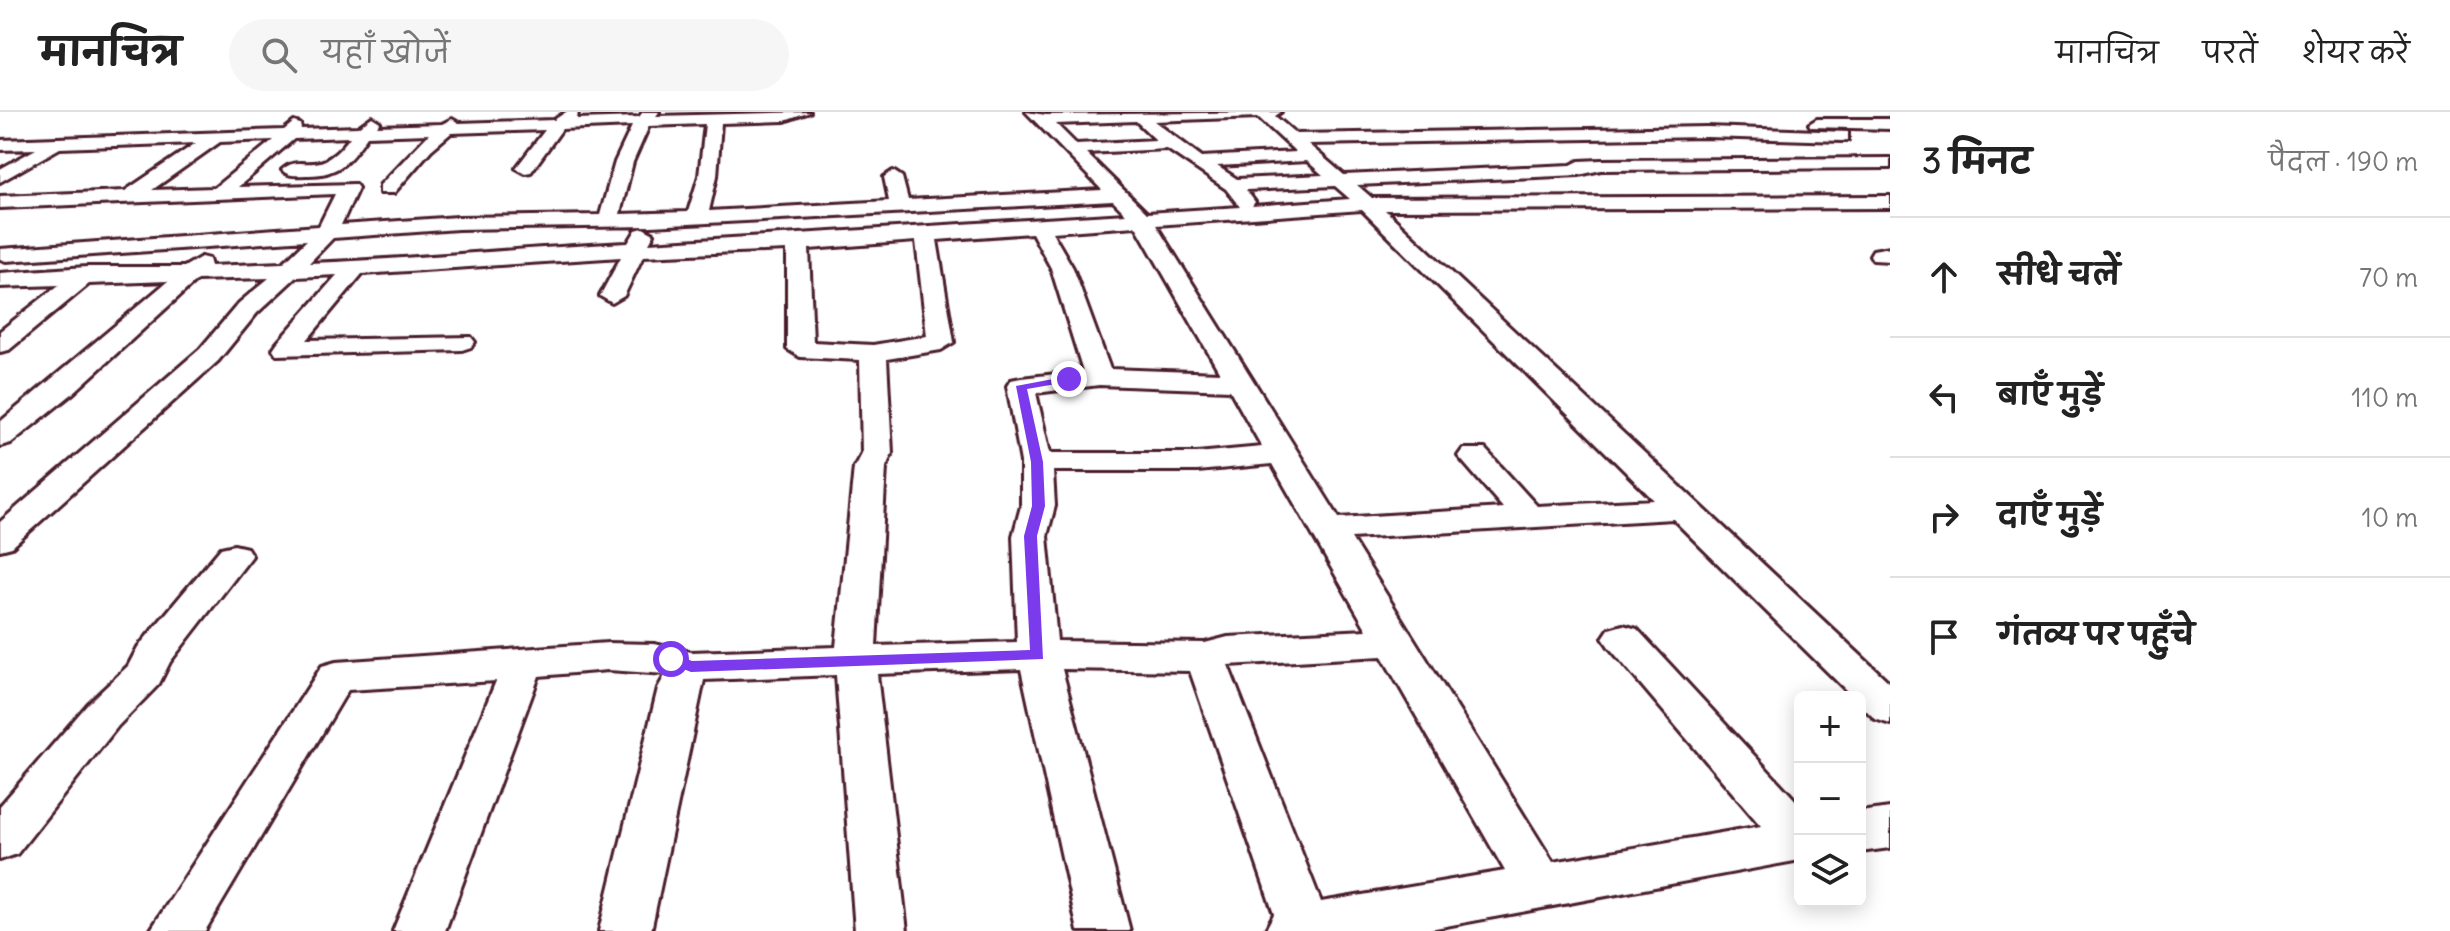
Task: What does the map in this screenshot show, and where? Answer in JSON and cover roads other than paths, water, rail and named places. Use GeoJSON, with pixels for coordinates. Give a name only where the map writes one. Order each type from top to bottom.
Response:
{"type":"FeatureCollection","features":[{"type":"Feature","properties":{"kind":"street"},"geometry":{"type":"LineString","coordinates":[[0,437],[62,388],[194,271],[223,239],[269,153],[289,135],[301,112]]}},
{"type":"Feature","properties":{"kind":"street"},"geometry":{"type":"LineString","coordinates":[[0,202],[221,191],[252,182],[330,168],[385,112]]}},
{"type":"Feature","properties":{"kind":"street"},"geometry":{"type":"LineString","coordinates":[[387,189],[446,129],[469,112]]}},
{"type":"Feature","properties":{"kind":"street"},"geometry":{"type":"LineString","coordinates":[[525,168],[557,125],[576,112]]}},
{"type":"Feature","properties":{"kind":"street"},"geometry":{"type":"LineString","coordinates":[[117,178],[161,176],[269,153],[446,129],[802,112]]}},
{"type":"Feature","properties":{"kind":"street"},"geometry":{"type":"LineString","coordinates":[[1261,112],[1367,204],[1890,708]]}},
{"type":"Feature","properties":{"kind":"street"},"geometry":{"type":"LineString","coordinates":[[1038,116],[1273,112]]}},
{"type":"Feature","properties":{"kind":"street"},"geometry":{"type":"LineString","coordinates":[[1664,112],[1890,217]]}},
{"type":"Feature","properties":{"kind":"street"},"geometry":{"type":"LineString","coordinates":[[1880,112],[1890,116]]}},
{"type":"Feature","properties":{"kind":"street"},"geometry":{"type":"LineString","coordinates":[[1138,114],[1171,144],[1233,185],[1256,212]]}},
{"type":"Feature","properties":{"kind":"street"},"geometry":{"type":"LineString","coordinates":[[697,217],[708,176],[706,172],[716,115]]}},
{"type":"Feature","properties":{"kind":"street"},"geometry":{"type":"LineString","coordinates":[[1038,116],[1142,219],[1541,887]]}},
{"type":"Feature","properties":{"kind":"street"},"geometry":{"type":"LineString","coordinates":[[609,218],[628,154],[647,117]]}},
{"type":"Feature","properties":{"kind":"street"},"geometry":{"type":"LineString","coordinates":[[1582,119],[1610,134]]}},
{"type":"Feature","properties":{"kind":"street"},"geometry":{"type":"LineString","coordinates":[[1498,120],[1521,135]]}},
{"type":"Feature","properties":{"kind":"street"},"geometry":{"type":"LineString","coordinates":[[1890,124],[1806,121],[1890,155]]}},
{"type":"Feature","properties":{"kind":"street"},"geometry":{"type":"LineString","coordinates":[[1200,162],[1301,147],[1521,135],[1707,132],[1842,136]]}},
{"type":"Feature","properties":{"kind":"street"},"geometry":{"type":"LineString","coordinates":[[2,147],[289,135],[354,141]]}},
{"type":"Feature","properties":{"kind":"street"},"geometry":{"type":"LineString","coordinates":[[196,168],[216,137]]}},
{"type":"Feature","properties":{"kind":"street"},"geometry":{"type":"LineString","coordinates":[[0,176],[60,143]]}},
{"type":"Feature","properties":{"kind":"street"},"geometry":{"type":"LineString","coordinates":[[1070,149],[1171,144]]}},
{"type":"Feature","properties":{"kind":"street"},"geometry":{"type":"LineString","coordinates":[[1870,148],[1890,148]]}},
{"type":"Feature","properties":{"kind":"street"},"geometry":{"type":"LineString","coordinates":[[0,540],[209,355],[248,308],[327,232],[348,188],[252,182],[196,168],[26,162]]}},
{"type":"Feature","properties":{"kind":"street"},"geometry":{"type":"LineString","coordinates":[[1579,170],[1579,166],[1601,165],[1890,163]]}},
{"type":"Feature","properties":{"kind":"street"},"geometry":{"type":"LineString","coordinates":[[1233,185],[1579,170],[1631,203]]}},
{"type":"Feature","properties":{"kind":"street"},"geometry":{"type":"LineString","coordinates":[[1487,174],[1528,203]]}},
{"type":"Feature","properties":{"kind":"street"},"geometry":{"type":"LineString","coordinates":[[131,196],[161,176]]}},
{"type":"Feature","properties":{"kind":"street"},"geometry":{"type":"LineString","coordinates":[[893,177],[900,206]]}},
{"type":"Feature","properties":{"kind":"street"},"geometry":{"type":"LineString","coordinates":[[0,182],[29,181]]}},
{"type":"Feature","properties":{"kind":"street"},"geometry":{"type":"LineString","coordinates":[[1603,185],[1890,181]]}},
{"type":"Feature","properties":{"kind":"street"},"geometry":{"type":"LineString","coordinates":[[3,256],[327,232],[609,218],[651,220],[1117,195]]}},
{"type":"Feature","properties":{"kind":"street"},"geometry":{"type":"LineString","coordinates":[[3,256],[89,198]]}},
{"type":"Feature","properties":{"kind":"street"},"geometry":{"type":"LineString","coordinates":[[0,280],[435,265],[530,254],[798,243],[1367,204],[1890,202]]}},
{"type":"Feature","properties":{"kind":"street"},"geometry":{"type":"LineString","coordinates":[[612,296],[651,220]]}},
{"type":"Feature","properties":{"kind":"street"},"geometry":{"type":"LineString","coordinates":[[1038,226],[1062,268],[1099,377]]}},
{"type":"Feature","properties":{"kind":"street"},"geometry":{"type":"LineString","coordinates":[[798,243],[800,349],[873,353],[941,342],[926,234]]}},
{"type":"Feature","properties":{"kind":"street"},"geometry":{"type":"LineString","coordinates":[[0,344],[125,246]]}},
{"type":"Feature","properties":{"kind":"street"},"geometry":{"type":"LineString","coordinates":[[356,267],[286,349],[462,342]]}},
{"type":"Feature","properties":{"kind":"street"},"geometry":{"type":"LineString","coordinates":[[873,353],[877,453],[870,467],[855,661],[881,931]]}},
{"type":"Feature","properties":{"kind":"street"},"geometry":{"type":"LineString","coordinates":[[1104,931],[1038,655],[1030,536],[1038,506],[1037,462],[1021,386],[1099,377],[1240,382]]}},
{"type":"Feature","properties":{"kind":"street"},"geometry":{"type":"LineString","coordinates":[[1037,462],[1197,462],[1283,454]]}},
{"type":"Feature","properties":{"kind":"street"},"geometry":{"type":"LineString","coordinates":[[1474,456],[1528,517]]}},
{"type":"Feature","properties":{"kind":"street"},"geometry":{"type":"LineString","coordinates":[[1328,529],[1682,508]]}},
{"type":"Feature","properties":{"kind":"street"},"geometry":{"type":"LineString","coordinates":[[0,840],[103,715],[145,674],[152,657],[234,556]]}},
{"type":"Feature","properties":{"kind":"street"},"geometry":{"type":"LineString","coordinates":[[1623,638],[1796,835]]}},
{"type":"Feature","properties":{"kind":"street"},"geometry":{"type":"LineString","coordinates":[[176,931],[336,676],[523,665],[550,659],[671,659],[691,666],[1038,655],[1205,657],[1228,651],[1395,642]]}},
{"type":"Feature","properties":{"kind":"street"},"geometry":{"type":"LineString","coordinates":[[1205,657],[1298,930],[1358,926],[1541,887],[1794,840]]}},
{"type":"Feature","properties":{"kind":"street"},"geometry":{"type":"LineString","coordinates":[[419,931],[523,665]]}},
{"type":"Feature","properties":{"kind":"street"},"geometry":{"type":"LineString","coordinates":[[625,931],[679,688],[691,666]]}},
{"type":"Feature","properties":{"kind":"street"},"geometry":{"type":"LineString","coordinates":[[1866,831],[1890,828]]}}]}
